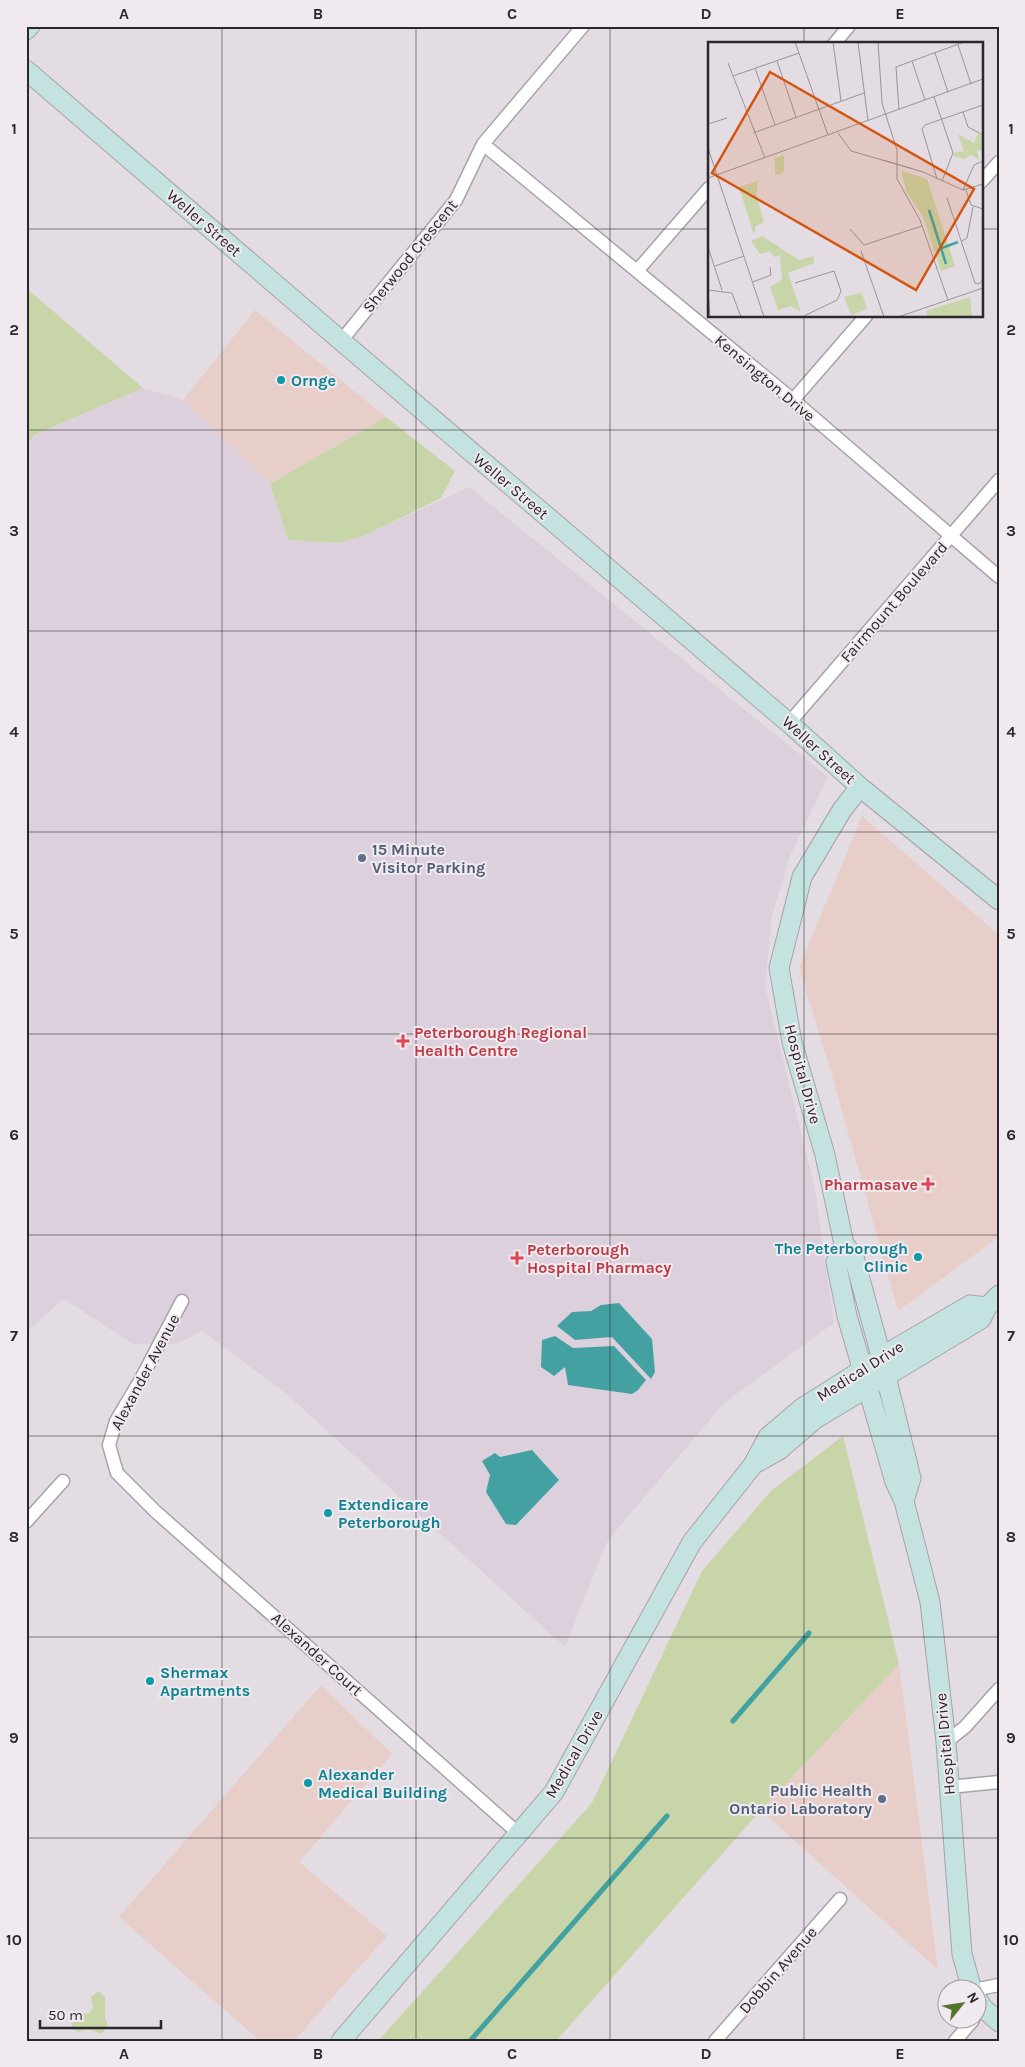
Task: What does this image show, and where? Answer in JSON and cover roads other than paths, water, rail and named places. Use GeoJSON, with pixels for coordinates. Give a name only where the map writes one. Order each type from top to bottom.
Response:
{"type":"FeatureCollection","features":[{"type":"Feature","properties":{"kind":"street"},"geometry":{"type":"LineString","coordinates":[[26,30],[30,26]]}},
{"type":"Feature","properties":{"kind":"street","name":"Sherwood Crescent"},"geometry":{"type":"LineString","coordinates":[[341,341],[456,200],[483,144],[583,26]]}},
{"type":"Feature","properties":{"kind":"street"},"geometry":{"type":"LineString","coordinates":[[836,42],[849,26]]}},
{"type":"Feature","properties":{"kind":"street","name":"Weller Street"},"geometry":{"type":"LineString","coordinates":[[26,70],[789,723],[860,787],[999,900]]}},
{"type":"Feature","properties":{"kind":"street","name":"Kensington Drive"},"geometry":{"type":"LineString","coordinates":[[483,144],[793,400],[999,577]]}},
{"type":"Feature","properties":{"kind":"street"},"geometry":{"type":"LineString","coordinates":[[982,181],[999,162]]}},
{"type":"Feature","properties":{"kind":"street"},"geometry":{"type":"LineString","coordinates":[[637,271],[708,189]]}},
{"type":"Feature","properties":{"kind":"street"},"geometry":{"type":"LineString","coordinates":[[793,400],[864,318]]}},
{"type":"Feature","properties":{"kind":"street","name":"Fairmount Boulevard"},"geometry":{"type":"LineString","coordinates":[[789,723],[999,480]]}},
{"type":"Feature","properties":{"kind":"street","name":"Hospital Drive"},"geometry":{"type":"LineString","coordinates":[[860,787],[842,810],[802,877],[779,968],[792,1042],[825,1155],[844,1244],[854,1257],[911,1478],[904,1501]]}},
{"type":"Feature","properties":{"kind":"street","name":"Hospital Drive"},"geometry":{"type":"LineString","coordinates":[[844,1244],[836,1262],[847,1316],[895,1482],[904,1501],[930,1602],[946,1742],[962,1954],[969,1980]]}},
{"type":"Feature","properties":{"kind":"street","name":"Alexander Avenue"},"geometry":{"type":"LineString","coordinates":[[117,1472],[109,1445],[116,1421],[142,1379],[182,1301]]}},
{"type":"Feature","properties":{"kind":"street","name":"Medical Drive"},"geometry":{"type":"LineString","coordinates":[[341,2041],[554,1792],[692,1542],[752,1465],[768,1438],[802,1408],[881,1356],[970,1305],[993,1301]]}},
{"type":"Feature","properties":{"kind":"street","name":"Medical Drive"},"geometry":{"type":"LineString","coordinates":[[752,1465],[779,1450],[815,1419],[982,1319],[993,1301]]}},
{"type":"Feature","properties":{"kind":"street","name":"Alexander Court"},"geometry":{"type":"LineString","coordinates":[[117,1472],[156,1511],[519,1834]]}},
{"type":"Feature","properties":{"kind":"street"},"geometry":{"type":"LineString","coordinates":[[26,1522],[63,1481]]}},
{"type":"Feature","properties":{"kind":"street"},"geometry":{"type":"LineString","coordinates":[[946,1742],[965,1727],[999,1688]]}},
{"type":"Feature","properties":{"kind":"street"},"geometry":{"type":"LineString","coordinates":[[949,1787],[999,1782]]}},
{"type":"Feature","properties":{"kind":"street","name":"Dobbin Avenue"},"geometry":{"type":"LineString","coordinates":[[715,2041],[840,1899]]}},
{"type":"Feature","properties":{"kind":"street"},"geometry":{"type":"LineString","coordinates":[[988,2016],[999,2022]]}},
{"type":"Feature","properties":{"kind":"street"},"geometry":{"type":"LineString","coordinates":[[955,2041],[963,2030]]}},
{"type":"Feature","properties":{"kind":"water"},"geometry":{"type":"Polygon","coordinates":[[[619,1303],[652,1339],[655,1372],[651,1379],[612,1337],[575,1340],[557,1326],[572,1312],[591,1311],[601,1305],[619,1303]]]}},
{"type":"Feature","properties":{"kind":"water"},"geometry":{"type":"Polygon","coordinates":[[[555,1336],[573,1348],[614,1346],[646,1380],[632,1394],[568,1385],[565,1367],[554,1376],[541,1367],[542,1340],[555,1336]]]}},
{"type":"Feature","properties":{"kind":"water"},"geometry":{"type":"Polygon","coordinates":[[[532,1450],[559,1480],[516,1525],[506,1524],[486,1492],[490,1475],[482,1461],[495,1453],[500,1457],[532,1450]]]}},
{"type":"Feature","properties":{"kind":"waterway"},"geometry":{"type":"LineString","coordinates":[[733,1721],[809,1633]]}},
{"type":"Feature","properties":{"kind":"waterway"},"geometry":{"type":"LineString","coordinates":[[470,2041],[667,1816]]}},
{"type":"Feature","properties":{"kind":"place","name":"Ornge"},"geometry":{"type":"Point","coordinates":[281,380]}},
{"type":"Feature","properties":{"kind":"place","name":"15 Minute Visitor Parking"},"geometry":{"type":"Point","coordinates":[362,858]}},
{"type":"Feature","properties":{"kind":"place","name":"Peterborough Regional Health Centre"},"geometry":{"type":"Point","coordinates":[403,1041]}},
{"type":"Feature","properties":{"kind":"place","name":"Pharmasave"},"geometry":{"type":"Point","coordinates":[928,1184]}},
{"type":"Feature","properties":{"kind":"place","name":"The Peterborough Clinic"},"geometry":{"type":"Point","coordinates":[918,1257]}},
{"type":"Feature","properties":{"kind":"place","name":"Peterborough Hospital Pharmacy"},"geometry":{"type":"Point","coordinates":[517,1258]}},
{"type":"Feature","properties":{"kind":"place","name":"Extendicare Peterborough"},"geometry":{"type":"Point","coordinates":[328,1513]}},
{"type":"Feature","properties":{"kind":"place","name":"Shermax Apartments"},"geometry":{"type":"Point","coordinates":[150,1681]}},
{"type":"Feature","properties":{"kind":"place","name":"Alexander Medical Building"},"geometry":{"type":"Point","coordinates":[308,1783]}},
{"type":"Feature","properties":{"kind":"place","name":"Public Health Ontario Laboratory"},"geometry":{"type":"Point","coordinates":[882,1799]}}]}
